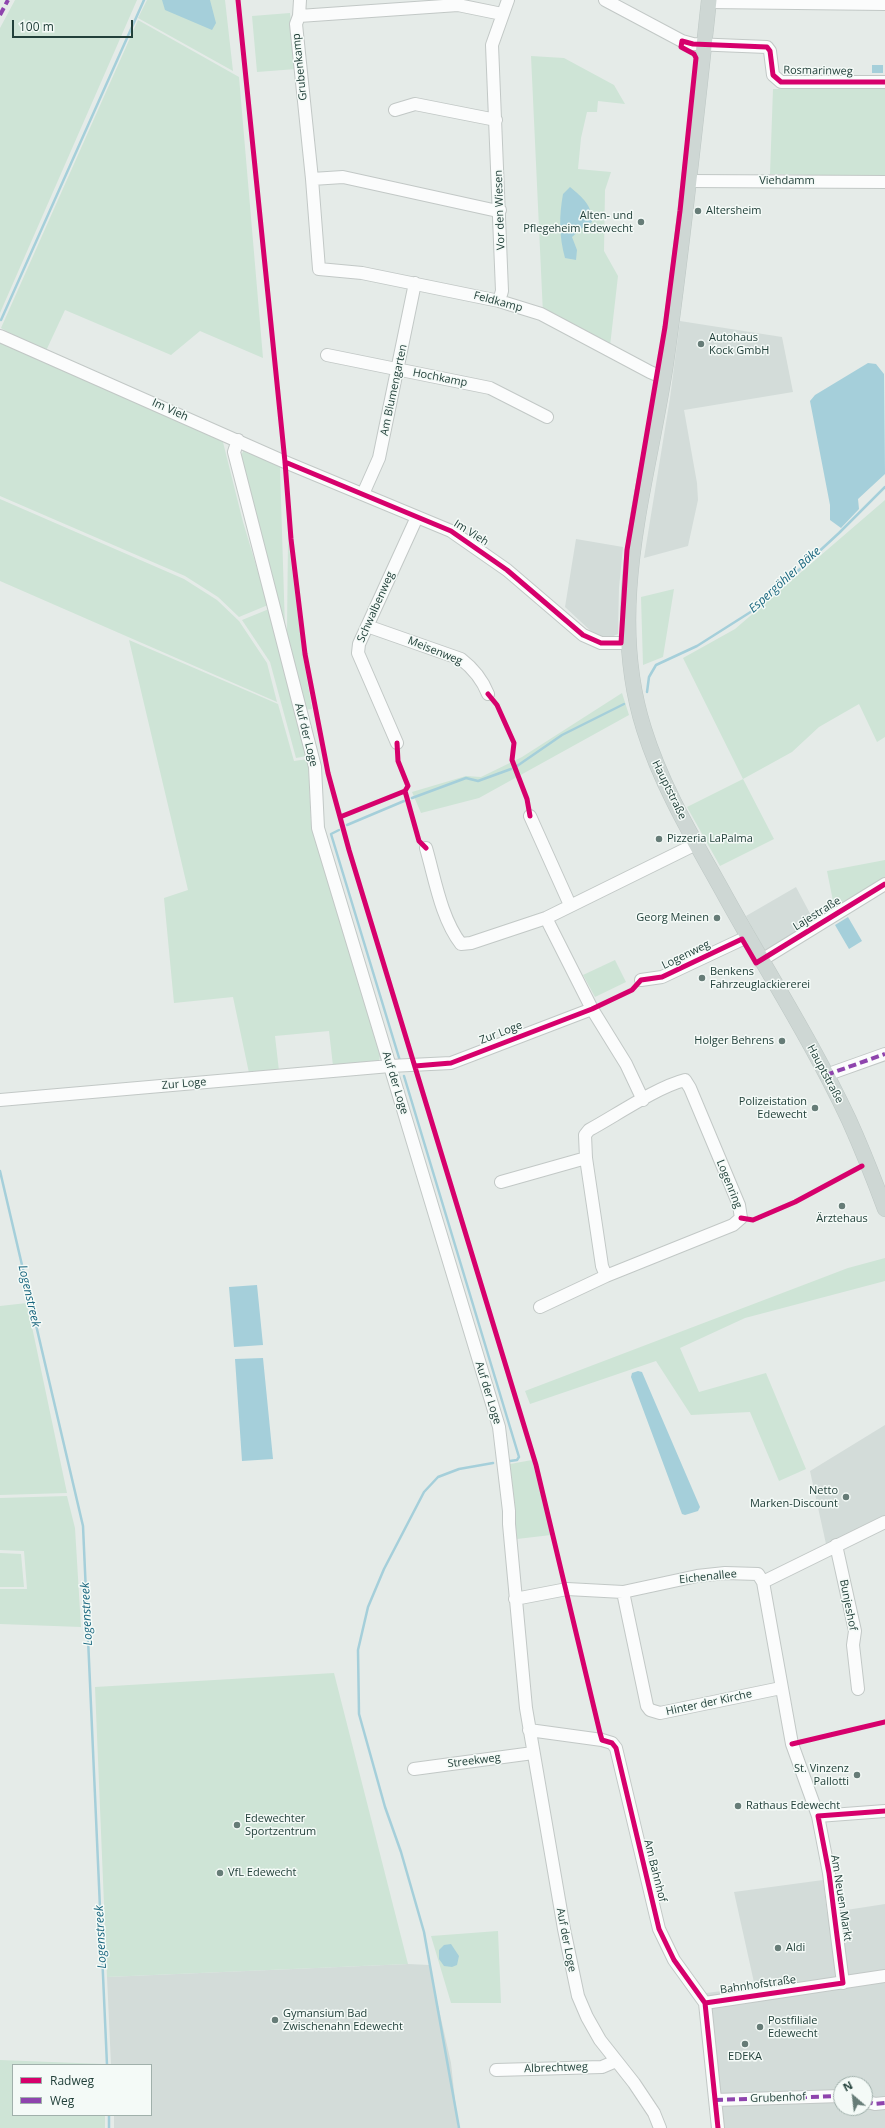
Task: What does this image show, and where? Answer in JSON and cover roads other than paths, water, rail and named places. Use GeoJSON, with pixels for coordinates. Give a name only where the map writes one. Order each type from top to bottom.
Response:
{"type":"FeatureCollection","features":[{"type":"Feature","properties":{"kind":"main road"},"geometry":{"type":"LineString","coordinates":[[688,180],[709,1]]}},
{"type":"Feature","properties":{"kind":"main road","name":"Hauptstraße"},"geometry":{"type":"LineString","coordinates":[[688,180],[664,378],[631,557],[628,596],[628,643],[637,703],[650,748],[664,785],[760,961],[826,1075],[850,1123],[885,1209]]}},
{"type":"Feature","properties":{"kind":"street"},"geometry":{"type":"LineString","coordinates":[[299,16],[300,0]]}},
{"type":"Feature","properties":{"kind":"street","name":"Vor den Wiesen"},"geometry":{"type":"LineString","coordinates":[[499,301],[502,291],[500,210],[492,45],[508,0]]}},
{"type":"Feature","properties":{"kind":"street"},"geometry":{"type":"LineString","coordinates":[[605,0],[682,41],[693,44],[704,43]]}},
{"type":"Feature","properties":{"kind":"street"},"geometry":{"type":"LineString","coordinates":[[709,1],[776,3],[824,1],[884,3]]}},
{"type":"Feature","properties":{"kind":"street","name":"Grubenkamp"},"geometry":{"type":"LineString","coordinates":[[319,269],[312,179],[296,24],[299,16],[379,5],[458,5],[502,14]]}},
{"type":"Feature","properties":{"kind":"street","name":"Rosmarinweg"},"geometry":{"type":"LineString","coordinates":[[704,43],[767,46],[770,51],[773,76],[781,82],[885,82]]}},
{"type":"Feature","properties":{"kind":"street"},"geometry":{"type":"LineString","coordinates":[[395,110],[415,104],[496,120]]}},
{"type":"Feature","properties":{"kind":"street"},"geometry":{"type":"LineString","coordinates":[[312,179],[343,177],[493,210],[500,210]]}},
{"type":"Feature","properties":{"kind":"street","name":"Viehdamm"},"geometry":{"type":"LineString","coordinates":[[688,180],[885,182]]}},
{"type":"Feature","properties":{"kind":"street","name":"Feldkamp"},"geometry":{"type":"LineString","coordinates":[[319,269],[362,273],[415,283],[499,301],[541,314],[664,378]]}},
{"type":"Feature","properties":{"kind":"street","name":"Am Blumengarten"},"geometry":{"type":"LineString","coordinates":[[363,494],[379,458],[399,370],[415,283]]}},
{"type":"Feature","properties":{"kind":"street","name":"Im Vieh"},"geometry":{"type":"LineString","coordinates":[[0,336],[451,531],[479,549],[541,598],[582,635],[601,643],[628,643]]}},
{"type":"Feature","properties":{"kind":"street","name":"Hochkamp"},"geometry":{"type":"LineString","coordinates":[[327,355],[490,388],[547,417]]}},
{"type":"Feature","properties":{"kind":"street","name":"Auf der Loge"},"geometry":{"type":"LineString","coordinates":[[238,440],[234,452],[315,767],[318,828],[499,1427],[509,1511],[515,1599],[529,1730],[564,1929],[578,1996],[586,2017],[654,2113],[660,2128]]}},
{"type":"Feature","properties":{"kind":"street","name":"Schwalbenweg"},"geometry":{"type":"LineString","coordinates":[[397,744],[358,653],[359,644],[417,516]]}},
{"type":"Feature","properties":{"kind":"street","name":"Meisenweg"},"geometry":{"type":"LineString","coordinates":[[367,626],[460,659],[471,667],[483,682],[488,694]]}},
{"type":"Feature","properties":{"kind":"street"},"geometry":{"type":"LineString","coordinates":[[530,816],[570,906]]}},
{"type":"Feature","properties":{"kind":"street"},"geometry":{"type":"LineString","coordinates":[[426,848],[438,892],[453,934],[461,944],[472,943],[546,918],[696,844]]}},
{"type":"Feature","properties":{"kind":"street","name":"Lajestraße"},"geometry":{"type":"LineString","coordinates":[[760,961],[885,884]]}},
{"type":"Feature","properties":{"kind":"street"},"geometry":{"type":"LineString","coordinates":[[546,918],[592,1009],[626,1064],[643,1100]]}},
{"type":"Feature","properties":{"kind":"street","name":"Logenweg"},"geometry":{"type":"LineString","coordinates":[[641,980],[662,977],[747,936]]}},
{"type":"Feature","properties":{"kind":"street","name":"Zur Loge"},"geometry":{"type":"LineString","coordinates":[[0,1100],[390,1066],[451,1063],[592,1009]]}},
{"type":"Feature","properties":{"kind":"street"},"geometry":{"type":"LineString","coordinates":[[826,1075],[885,1054]]}},
{"type":"Feature","properties":{"kind":"street","name":"Logenring"},"geometry":{"type":"LineString","coordinates":[[540,1307],[606,1276],[733,1225],[741,1218],[739,1205],[690,1088],[685,1080],[676,1082],[643,1100],[589,1130],[585,1135],[586,1158],[602,1266],[606,1276]]}},
{"type":"Feature","properties":{"kind":"street"},"geometry":{"type":"LineString","coordinates":[[502,1182],[586,1158]]}},
{"type":"Feature","properties":{"kind":"street"},"geometry":{"type":"LineString","coordinates":[[781,1688],[763,1582],[885,1522]]}},
{"type":"Feature","properties":{"kind":"street","name":"Bunjeshof"},"geometry":{"type":"LineString","coordinates":[[836,1545],[855,1631],[853,1645],[858,1689]]}},
{"type":"Feature","properties":{"kind":"street","name":"Eichenallee"},"geometry":{"type":"LineString","coordinates":[[515,1599],[567,1589],[622,1592],[697,1576],[725,1573],[758,1574],[763,1582]]}},
{"type":"Feature","properties":{"kind":"street","name":"Hinter der Kirche"},"geometry":{"type":"LineString","coordinates":[[622,1592],[647,1706],[650,1710],[660,1713],[781,1688]]}},
{"type":"Feature","properties":{"kind":"street","name":"Am Neuen Markt"},"geometry":{"type":"LineString","coordinates":[[781,1688],[792,1744],[818,1816],[829,1873],[843,1983]]}},
{"type":"Feature","properties":{"kind":"street","name":"Am Bahnhof"},"geometry":{"type":"LineString","coordinates":[[529,1730],[602,1740],[612,1743],[616,1748],[659,1930],[674,1960],[705,2003]]}},
{"type":"Feature","properties":{"kind":"street","name":"Streekweg"},"geometry":{"type":"LineString","coordinates":[[414,1769],[534,1753]]}},
{"type":"Feature","properties":{"kind":"street"},"geometry":{"type":"LineString","coordinates":[[818,1816],[885,1812]]}},
{"type":"Feature","properties":{"kind":"street","name":"Bahnhofstraße"},"geometry":{"type":"LineString","coordinates":[[705,2003],[885,1976]]}},
{"type":"Feature","properties":{"kind":"street"},"geometry":{"type":"LineString","coordinates":[[705,2003],[718,2128]]}},
{"type":"Feature","properties":{"kind":"street","name":"Albrechtweg"},"geometry":{"type":"LineString","coordinates":[[496,2070],[602,2067],[616,2061]]}},
{"type":"Feature","properties":{"kind":"street","name":"Grubenhof"},"geometry":{"type":"LineString","coordinates":[[715,2100],[833,2096]]}},
{"type":"Feature","properties":{"kind":"street"},"geometry":{"type":"LineString","coordinates":[[873,2103],[885,2103]]}},
{"type":"Feature","properties":{"kind":"water"},"geometry":{"type":"Polygon","coordinates":[[[162,0],[210,0],[216,23],[212,30],[165,10],[162,0]]]}},
{"type":"Feature","properties":{"kind":"water"},"geometry":{"type":"Polygon","coordinates":[[[872,65],[883,65],[883,73],[872,73],[872,65]]]}},
{"type":"Feature","properties":{"kind":"water"},"geometry":{"type":"Polygon","coordinates":[[[570,187],[586,202],[592,216],[592,222],[572,237],[577,250],[576,260],[565,258],[561,234],[560,218],[563,194],[570,187]]]}},
{"type":"Feature","properties":{"kind":"water"},"geometry":{"type":"Polygon","coordinates":[[[868,363],[876,364],[884,374],[885,474],[858,499],[859,509],[841,528],[830,520],[830,505],[810,401],[815,395],[868,363]]]}},
{"type":"Feature","properties":{"kind":"water"},"geometry":{"type":"Polygon","coordinates":[[[848,917],[862,941],[849,949],[835,925],[848,917]]]}},
{"type":"Feature","properties":{"kind":"water"},"geometry":{"type":"Polygon","coordinates":[[[257,1285],[263,1345],[234,1347],[229,1287],[257,1285]]]}},
{"type":"Feature","properties":{"kind":"water"},"geometry":{"type":"Polygon","coordinates":[[[263,1358],[273,1459],[242,1461],[235,1359],[263,1358]]]}},
{"type":"Feature","properties":{"kind":"water"},"geometry":{"type":"Polygon","coordinates":[[[638,1371],[642,1372],[700,1507],[698,1511],[685,1515],[682,1514],[631,1377],[632,1373],[638,1371]]]}},
{"type":"Feature","properties":{"kind":"water"},"geometry":{"type":"Polygon","coordinates":[[[451,1944],[459,1956],[457,1965],[452,1967],[444,1966],[439,1959],[439,1950],[444,1945],[451,1944]]]}},
{"type":"Feature","properties":{"kind":"waterway"},"geometry":{"type":"LineString","coordinates":[[1,320],[144,0]]}},
{"type":"Feature","properties":{"kind":"waterway","name":"Espergöhler Bäke"},"geometry":{"type":"LineString","coordinates":[[647,692],[649,677],[656,665],[697,646],[760,606],[839,533],[885,487]]}},
{"type":"Feature","properties":{"kind":"waterway","name":"Espergöhler Bäke"},"geometry":{"type":"LineString","coordinates":[[517,766],[562,735],[624,704]]}},
{"type":"Feature","properties":{"kind":"waterway","name":"Espergöhler Bäke"},"geometry":{"type":"LineString","coordinates":[[412,798],[466,778],[478,781],[511,769]]}},
{"type":"Feature","properties":{"kind":"waterway","name":"Espergöhler Bäke"},"geometry":{"type":"LineString","coordinates":[[347,825],[404,801]]}},
{"type":"Feature","properties":{"kind":"waterway"},"geometry":{"type":"LineString","coordinates":[[339,830],[331,834],[400,1061]]}},
{"type":"Feature","properties":{"kind":"waterway"},"geometry":{"type":"LineString","coordinates":[[404,1076],[519,1457],[517,1460],[510,1461]]}},
{"type":"Feature","properties":{"kind":"waterway","name":"Logenstreek"},"geometry":{"type":"LineString","coordinates":[[0,1171],[83,1526],[107,2064]]}},
{"type":"Feature","properties":{"kind":"waterway"},"geometry":{"type":"LineString","coordinates":[[459,2128],[424,1932],[401,1852],[385,1807],[359,1714],[358,1650],[368,1607],[384,1569],[424,1492],[438,1477],[459,1469],[493,1463]]}},
{"type":"Feature","properties":{"kind":"waterway","name":"Logenstreek"},"geometry":{"type":"LineString","coordinates":[[109,2116],[109,2128]]}},
{"type":"Feature","properties":{"kind":"place","name":"Altersheim"},"geometry":{"type":"Point","coordinates":[698,211]}},
{"type":"Feature","properties":{"kind":"place","name":"Alten- und Pflegeheim Edewecht"},"geometry":{"type":"Point","coordinates":[641,222]}},
{"type":"Feature","properties":{"kind":"place","name":"Autohaus Kock GmbH"},"geometry":{"type":"Point","coordinates":[701,344]}},
{"type":"Feature","properties":{"kind":"place","name":"Pizzeria LaPalma"},"geometry":{"type":"Point","coordinates":[659,839]}},
{"type":"Feature","properties":{"kind":"place","name":"Georg Meinen"},"geometry":{"type":"Point","coordinates":[717,918]}},
{"type":"Feature","properties":{"kind":"place","name":"Benkens Fahrzeuglackiererei"},"geometry":{"type":"Point","coordinates":[702,978]}},
{"type":"Feature","properties":{"kind":"place","name":"Holger Behrens"},"geometry":{"type":"Point","coordinates":[782,1041]}},
{"type":"Feature","properties":{"kind":"place","name":"Polizeistation Edewecht"},"geometry":{"type":"Point","coordinates":[815,1108]}},
{"type":"Feature","properties":{"kind":"place","name":"Ärztehaus"},"geometry":{"type":"Point","coordinates":[842,1206]}},
{"type":"Feature","properties":{"kind":"place","name":"Netto Marken-Discount"},"geometry":{"type":"Point","coordinates":[846,1497]}},
{"type":"Feature","properties":{"kind":"place","name":"St. Vinzenz Pallotti"},"geometry":{"type":"Point","coordinates":[857,1775]}},
{"type":"Feature","properties":{"kind":"place","name":"Rathaus Edewecht"},"geometry":{"type":"Point","coordinates":[738,1806]}},
{"type":"Feature","properties":{"kind":"place","name":"Edewechter Sportzentrum"},"geometry":{"type":"Point","coordinates":[237,1825]}},
{"type":"Feature","properties":{"kind":"place","name":"VfL Edewecht"},"geometry":{"type":"Point","coordinates":[220,1873]}},
{"type":"Feature","properties":{"kind":"place","name":"Aldi"},"geometry":{"type":"Point","coordinates":[778,1948]}},
{"type":"Feature","properties":{"kind":"place","name":"Gymansium Bad Zwischenahn Edewecht"},"geometry":{"type":"Point","coordinates":[275,2020]}},
{"type":"Feature","properties":{"kind":"place","name":"Postfiliale Edewecht"},"geometry":{"type":"Point","coordinates":[760,2027]}},
{"type":"Feature","properties":{"kind":"place","name":"EDEKA"},"geometry":{"type":"Point","coordinates":[745,2044]}}]}
